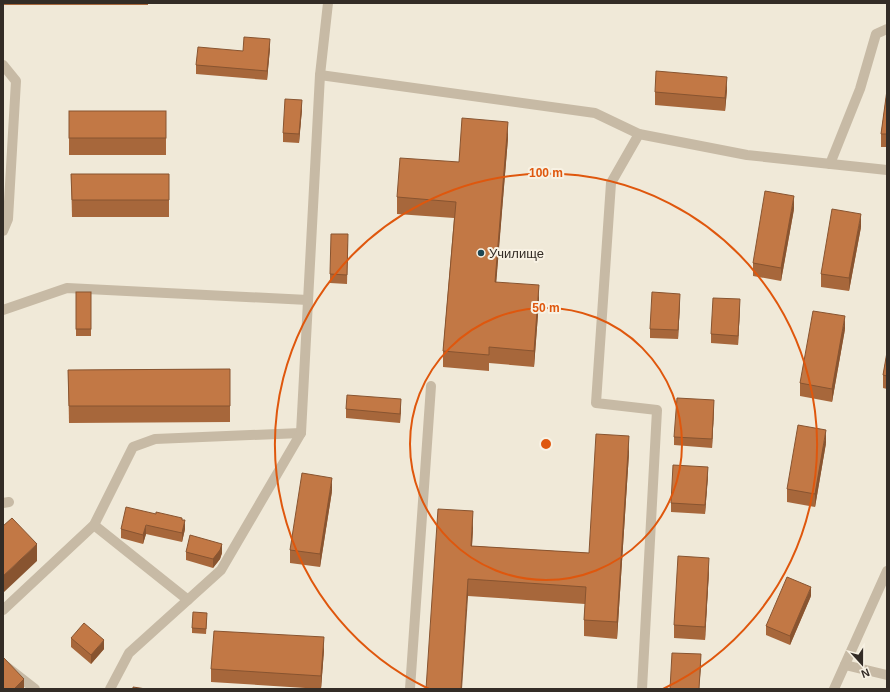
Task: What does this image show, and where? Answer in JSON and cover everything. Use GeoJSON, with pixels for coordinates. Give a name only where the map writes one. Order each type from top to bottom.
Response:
{"type":"FeatureCollection","features":[{"type":"Feature","properties":{"kind":"street"},"geometry":{"type":"LineString","coordinates":[[110,689],[129,653],[220,570],[301,433],[320,75],[328,3]]}},
{"type":"Feature","properties":{"kind":"street"},"geometry":{"type":"LineString","coordinates":[[830,164],[860,89],[876,34],[887,29]]}},
{"type":"Feature","properties":{"kind":"street"},"geometry":{"type":"LineString","coordinates":[[3,65],[16,81],[8,219],[3,231]]}},
{"type":"Feature","properties":{"kind":"street"},"geometry":{"type":"LineString","coordinates":[[320,75],[595,113],[639,134],[747,155],[887,170]]}},
{"type":"Feature","properties":{"kind":"street"},"geometry":{"type":"LineString","coordinates":[[639,134],[611,183],[596,403],[657,410],[642,689]]}},
{"type":"Feature","properties":{"kind":"street"},"geometry":{"type":"LineString","coordinates":[[3,310],[67,288],[308,300]]}},
{"type":"Feature","properties":{"kind":"street"},"geometry":{"type":"LineString","coordinates":[[410,689],[430,386]]}},
{"type":"Feature","properties":{"kind":"street"},"geometry":{"type":"LineString","coordinates":[[3,610],[94,525],[133,446],[155,439],[301,433]]}},
{"type":"Feature","properties":{"kind":"street"},"geometry":{"type":"LineString","coordinates":[[94,525],[188,600]]}},
{"type":"Feature","properties":{"kind":"street"},"geometry":{"type":"LineString","coordinates":[[834,689],[887,571]]}},
{"type":"Feature","properties":{"kind":"street"},"geometry":{"type":"LineString","coordinates":[[3,664],[35,689]]}},
{"type":"Feature","properties":{"kind":"street"},"geometry":{"type":"LineString","coordinates":[[845,665],[887,676]]}},
{"type":"Feature","properties":{"kind":"building"},"geometry":{"type":"Polygon","coordinates":[[[244,37],[270,39],[267,71],[196,65],[198,47],[243,51],[244,37]]]}},
{"type":"Feature","properties":{"kind":"building"},"geometry":{"type":"Polygon","coordinates":[[[656,71],[727,77],[725,98],[655,92],[656,71]]]}},
{"type":"Feature","properties":{"kind":"building"},"geometry":{"type":"Polygon","coordinates":[[[887,90],[887,134],[881,134],[887,90]]]}},
{"type":"Feature","properties":{"kind":"building"},"geometry":{"type":"Polygon","coordinates":[[[285,99],[302,100],[299,134],[283,133],[285,99]]]}},
{"type":"Feature","properties":{"kind":"building"},"geometry":{"type":"Polygon","coordinates":[[[69,111],[166,111],[166,138],[69,138],[69,111]]]}},
{"type":"Feature","properties":{"kind":"building"},"geometry":{"type":"Polygon","coordinates":[[[462,118],[508,122],[495,282],[539,285],[534,351],[489,347],[489,355],[443,351],[456,202],[397,197],[400,158],[459,162],[462,118]]]}},
{"type":"Feature","properties":{"kind":"building"},"geometry":{"type":"Polygon","coordinates":[[[71,174],[169,174],[169,200],[72,200],[71,174]]]}},
{"type":"Feature","properties":{"kind":"building"},"geometry":{"type":"Polygon","coordinates":[[[765,191],[794,196],[781,268],[753,263],[765,191]]]}},
{"type":"Feature","properties":{"kind":"building"},"geometry":{"type":"Polygon","coordinates":[[[832,209],[861,214],[849,278],[821,274],[832,209]]]}},
{"type":"Feature","properties":{"kind":"building"},"geometry":{"type":"Polygon","coordinates":[[[331,234],[348,234],[347,275],[330,274],[331,234]]]}},
{"type":"Feature","properties":{"kind":"building"},"geometry":{"type":"Polygon","coordinates":[[[76,292],[91,292],[91,329],[76,329],[76,292]]]}},
{"type":"Feature","properties":{"kind":"building"},"geometry":{"type":"Polygon","coordinates":[[[652,292],[680,294],[678,330],[650,329],[652,292]]]}},
{"type":"Feature","properties":{"kind":"building"},"geometry":{"type":"Polygon","coordinates":[[[713,298],[740,299],[738,336],[711,334],[713,298]]]}},
{"type":"Feature","properties":{"kind":"building"},"geometry":{"type":"Polygon","coordinates":[[[813,311],[845,316],[832,389],[800,383],[813,311]]]}},
{"type":"Feature","properties":{"kind":"building"},"geometry":{"type":"Polygon","coordinates":[[[887,352],[887,376],[883,375],[887,352]]]}},
{"type":"Feature","properties":{"kind":"building"},"geometry":{"type":"Polygon","coordinates":[[[230,369],[230,406],[69,406],[68,370],[230,369]]]}},
{"type":"Feature","properties":{"kind":"building"},"geometry":{"type":"Polygon","coordinates":[[[347,395],[401,399],[400,414],[346,409],[347,395]]]}},
{"type":"Feature","properties":{"kind":"building"},"geometry":{"type":"Polygon","coordinates":[[[677,398],[714,400],[712,439],[674,437],[677,398]]]}},
{"type":"Feature","properties":{"kind":"building"},"geometry":{"type":"Polygon","coordinates":[[[798,425],[826,430],[815,494],[787,489],[798,425]]]}},
{"type":"Feature","properties":{"kind":"building"},"geometry":{"type":"Polygon","coordinates":[[[596,434],[629,436],[617,622],[584,620],[586,587],[468,579],[461,689],[426,689],[438,509],[473,511],[471,546],[589,553],[596,434]]]}},
{"type":"Feature","properties":{"kind":"building"},"geometry":{"type":"Polygon","coordinates":[[[673,465],[708,467],[705,505],[671,503],[673,465]]]}},
{"type":"Feature","properties":{"kind":"building"},"geometry":{"type":"Polygon","coordinates":[[[302,473],[332,478],[320,554],[290,550],[302,473]]]}},
{"type":"Feature","properties":{"kind":"building"},"geometry":{"type":"Polygon","coordinates":[[[126,507],[182,518],[182,520],[185,520],[182,533],[146,525],[143,535],[121,529],[126,507]]]}},
{"type":"Feature","properties":{"kind":"building"},"geometry":{"type":"Polygon","coordinates":[[[12,518],[37,544],[3,576],[3,526],[12,518]]]}},
{"type":"Feature","properties":{"kind":"building"},"geometry":{"type":"Polygon","coordinates":[[[190,535],[222,544],[220,550],[213,559],[186,552],[190,535]]]}},
{"type":"Feature","properties":{"kind":"building"},"geometry":{"type":"Polygon","coordinates":[[[678,556],[709,558],[705,627],[674,625],[678,556]]]}},
{"type":"Feature","properties":{"kind":"building"},"geometry":{"type":"Polygon","coordinates":[[[787,577],[811,587],[790,636],[766,626],[787,577]]]}},
{"type":"Feature","properties":{"kind":"building"},"geometry":{"type":"Polygon","coordinates":[[[193,612],[207,613],[206,629],[192,628],[193,612]]]}},
{"type":"Feature","properties":{"kind":"building"},"geometry":{"type":"Polygon","coordinates":[[[84,623],[104,640],[91,655],[71,638],[84,623]]]}},
{"type":"Feature","properties":{"kind":"building"},"geometry":{"type":"Polygon","coordinates":[[[214,631],[324,637],[321,676],[211,669],[214,631]]]}},
{"type":"Feature","properties":{"kind":"building"},"geometry":{"type":"Polygon","coordinates":[[[672,653],[701,654],[699,689],[670,689],[672,653]]]}},
{"type":"Feature","properties":{"kind":"building"},"geometry":{"type":"Polygon","coordinates":[[[3,657],[24,679],[14,689],[3,689],[3,657]]]}},
{"type":"Feature","properties":{"kind":"building"},"geometry":{"type":"Polygon","coordinates":[[[133,687],[146,689],[133,689],[133,687]]]}},
{"type":"Feature","properties":{"kind":"place","name":"Училище"},"geometry":{"type":"Point","coordinates":[481,253]}}]}
